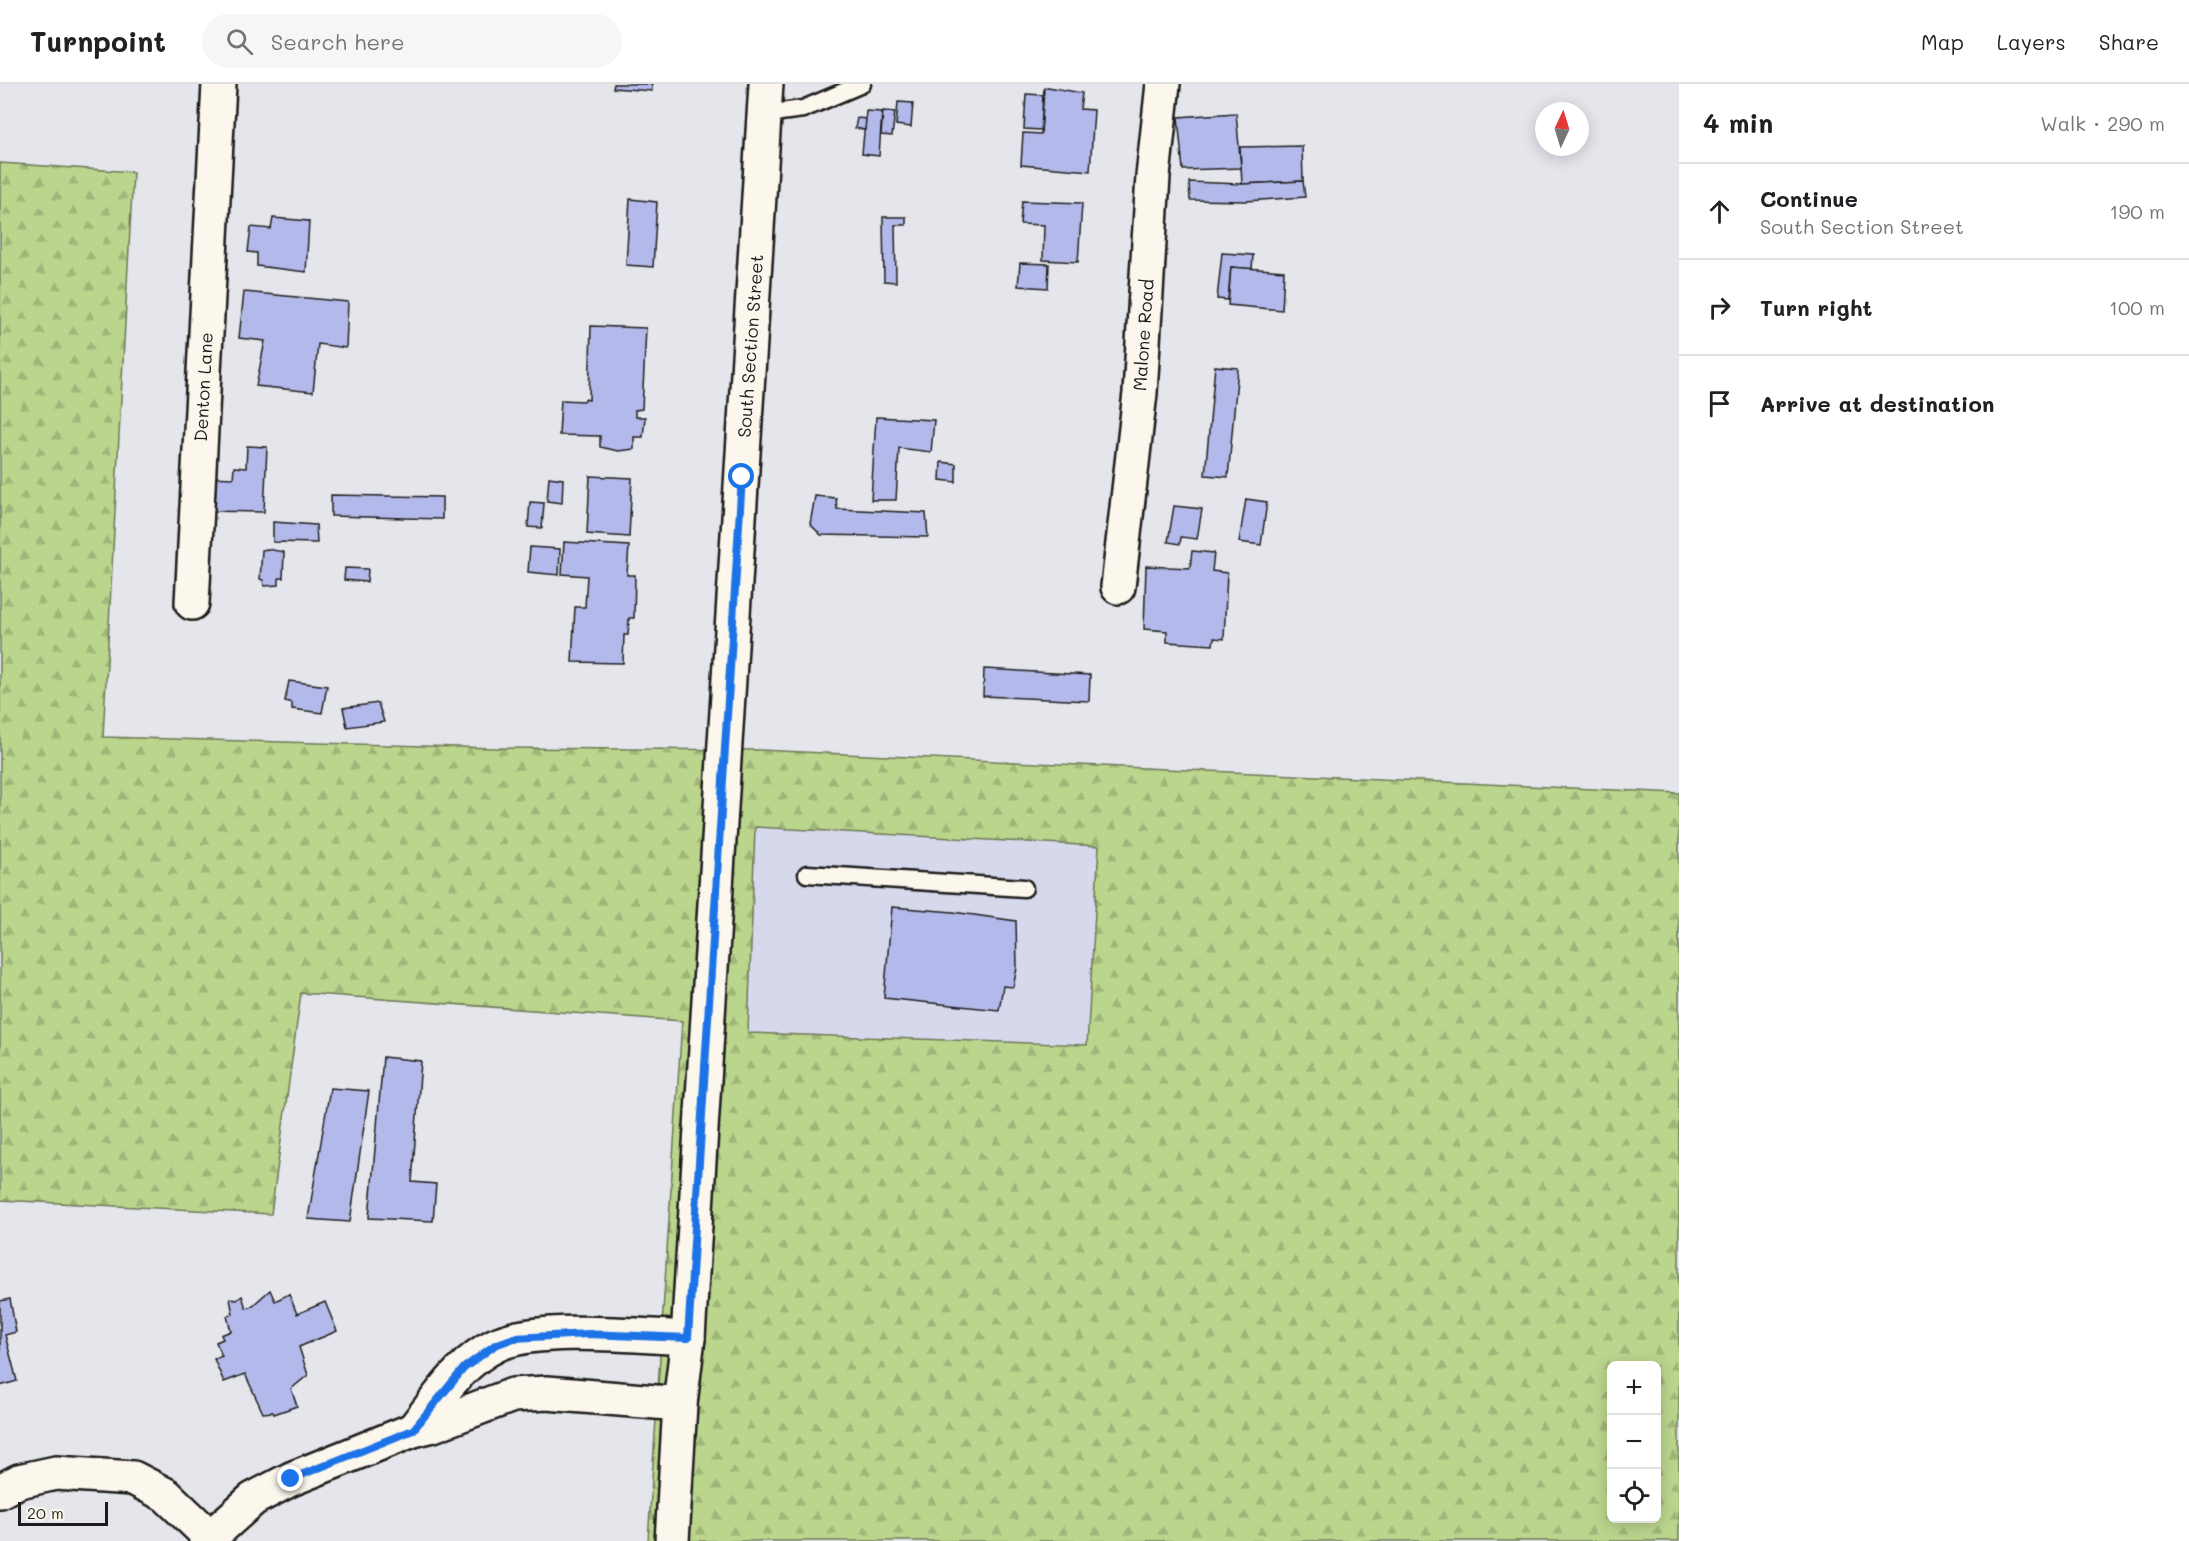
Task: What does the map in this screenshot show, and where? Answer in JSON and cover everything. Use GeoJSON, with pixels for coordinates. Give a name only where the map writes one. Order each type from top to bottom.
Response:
{"type":"FeatureCollection","features":[{"type":"Feature","properties":{"kind":"street","name":"Denton Lane"},"geometry":{"type":"LineString","coordinates":[[192,603],[219,84]]}},
{"type":"Feature","properties":{"kind":"street","name":"Malone Road"},"geometry":{"type":"LineString","coordinates":[[1118,586],[1140,393],[1152,183],[1164,84]]}},
{"type":"Feature","properties":{"kind":"street","name":"South Section Street"},"geometry":{"type":"LineString","coordinates":[[672,1541],[680,1404],[688,1338],[766,99]]}},
{"type":"Feature","properties":{"kind":"street"},"geometry":{"type":"LineString","coordinates":[[413,1430],[464,1368],[495,1345],[514,1338],[588,1334],[688,1338]]}},
{"type":"Feature","properties":{"kind":"street"},"geometry":{"type":"LineString","coordinates":[[0,1491],[19,1481],[56,1473],[133,1478],[166,1495],[208,1539],[253,1499],[291,1479],[413,1430],[433,1425],[513,1395],[547,1393],[680,1404]]}},
{"type":"Feature","properties":{"kind":"lane"},"geometry":{"type":"LineString","coordinates":[[766,99],[803,109],[862,84]]}},
{"type":"Feature","properties":{"kind":"lane"},"geometry":{"type":"LineString","coordinates":[[807,874],[1024,888]]}},
{"type":"Feature","properties":{"kind":"shaded area"},"geometry":{"type":"Polygon","coordinates":[[[755,826],[1100,846],[1087,1046],[748,1033],[755,826]]]}},
{"type":"Feature","properties":{"kind":"green space"},"geometry":{"type":"Polygon","coordinates":[[[0,163],[133,172],[103,737],[494,748],[760,750],[1679,793],[1679,1541],[648,1541],[682,1021],[301,993],[271,1214],[0,1200],[0,163]],[[755,827],[748,1033],[1087,1045],[1099,846],[755,827]]]}},
{"type":"Feature","properties":{"kind":"building"},"geometry":{"type":"Polygon","coordinates":[[[614,84],[652,84],[652,91],[613,88],[614,84]]]}},
{"type":"Feature","properties":{"kind":"building"},"geometry":{"type":"Polygon","coordinates":[[[1044,88],[1082,93],[1080,109],[1094,110],[1090,171],[1021,165],[1023,133],[1041,134],[1044,88]]]}},
{"type":"Feature","properties":{"kind":"building"},"geometry":{"type":"Polygon","coordinates":[[[1026,94],[1043,95],[1041,130],[1024,129],[1026,94]]]}},
{"type":"Feature","properties":{"kind":"building"},"geometry":{"type":"Polygon","coordinates":[[[898,102],[913,103],[911,127],[896,125],[898,102]]]}},
{"type":"Feature","properties":{"kind":"building"},"geometry":{"type":"Polygon","coordinates":[[[866,111],[882,112],[879,156],[862,154],[866,111]]]}},
{"type":"Feature","properties":{"kind":"building"},"geometry":{"type":"Polygon","coordinates":[[[883,111],[895,112],[892,136],[881,135],[883,111]]]}},
{"type":"Feature","properties":{"kind":"building"},"geometry":{"type":"Polygon","coordinates":[[[1236,113],[1241,168],[1183,170],[1178,117],[1236,113]]]}},
{"type":"Feature","properties":{"kind":"building"},"geometry":{"type":"Polygon","coordinates":[[[857,118],[866,119],[865,130],[855,128],[857,118]]]}},
{"type":"Feature","properties":{"kind":"building"},"geometry":{"type":"Polygon","coordinates":[[[1302,146],[1303,181],[1242,184],[1240,147],[1302,146]]]}},
{"type":"Feature","properties":{"kind":"building"},"geometry":{"type":"Polygon","coordinates":[[[1303,181],[1305,197],[1246,201],[1190,200],[1189,182],[1242,184],[1303,181]]]}},
{"type":"Feature","properties":{"kind":"building"},"geometry":{"type":"Polygon","coordinates":[[[630,199],[657,202],[653,267],[626,265],[630,199]]]}},
{"type":"Feature","properties":{"kind":"building"},"geometry":{"type":"Polygon","coordinates":[[[1022,201],[1082,203],[1078,262],[1043,260],[1044,225],[1020,224],[1022,201]]]}},
{"type":"Feature","properties":{"kind":"building"},"geometry":{"type":"Polygon","coordinates":[[[883,217],[906,217],[906,225],[895,225],[896,282],[884,281],[883,217]]]}},
{"type":"Feature","properties":{"kind":"building"},"geometry":{"type":"Polygon","coordinates":[[[273,218],[309,221],[306,272],[257,266],[257,253],[248,252],[251,227],[271,229],[273,218]]]}},
{"type":"Feature","properties":{"kind":"building"},"geometry":{"type":"Polygon","coordinates":[[[1222,253],[1253,255],[1252,269],[1231,267],[1228,300],[1217,299],[1222,253]]]}},
{"type":"Feature","properties":{"kind":"building"},"geometry":{"type":"Polygon","coordinates":[[[1020,263],[1049,264],[1048,288],[1018,286],[1020,263]]]}},
{"type":"Feature","properties":{"kind":"building"},"geometry":{"type":"Polygon","coordinates":[[[1231,267],[1284,271],[1282,310],[1228,305],[1231,267]]]}},
{"type":"Feature","properties":{"kind":"building"},"geometry":{"type":"Polygon","coordinates":[[[244,292],[348,302],[346,348],[318,344],[313,392],[256,386],[265,341],[239,338],[244,292]]]}},
{"type":"Feature","properties":{"kind":"building"},"geometry":{"type":"Polygon","coordinates":[[[591,326],[646,328],[642,409],[635,410],[635,417],[645,417],[643,437],[634,437],[634,449],[618,451],[600,447],[600,436],[559,435],[561,400],[589,400],[591,326]]]}},
{"type":"Feature","properties":{"kind":"building"},"geometry":{"type":"Polygon","coordinates":[[[1215,366],[1238,368],[1228,477],[1205,475],[1215,366]]]}},
{"type":"Feature","properties":{"kind":"building"},"geometry":{"type":"Polygon","coordinates":[[[876,417],[934,420],[931,452],[899,448],[896,500],[871,500],[876,417]]]}},
{"type":"Feature","properties":{"kind":"building"},"geometry":{"type":"Polygon","coordinates":[[[247,446],[267,447],[264,512],[207,511],[209,477],[233,478],[234,467],[246,468],[247,446]]]}},
{"type":"Feature","properties":{"kind":"building"},"geometry":{"type":"Polygon","coordinates":[[[941,462],[956,464],[956,482],[940,480],[941,462]]]}},
{"type":"Feature","properties":{"kind":"building"},"geometry":{"type":"Polygon","coordinates":[[[590,476],[632,478],[629,537],[587,534],[590,476]]]}},
{"type":"Feature","properties":{"kind":"building"},"geometry":{"type":"Polygon","coordinates":[[[549,477],[563,479],[562,503],[547,501],[549,477]]]}},
{"type":"Feature","properties":{"kind":"building"},"geometry":{"type":"Polygon","coordinates":[[[331,495],[442,497],[442,519],[331,516],[331,495]]]}},
{"type":"Feature","properties":{"kind":"building"},"geometry":{"type":"Polygon","coordinates":[[[815,496],[836,498],[837,509],[926,513],[928,537],[821,535],[810,524],[815,496]]]}},
{"type":"Feature","properties":{"kind":"building"},"geometry":{"type":"Polygon","coordinates":[[[1246,499],[1267,502],[1261,545],[1239,542],[1246,499]]]}},
{"type":"Feature","properties":{"kind":"building"},"geometry":{"type":"Polygon","coordinates":[[[530,502],[544,503],[542,528],[528,527],[530,502]]]}},
{"type":"Feature","properties":{"kind":"building"},"geometry":{"type":"Polygon","coordinates":[[[1174,506],[1202,509],[1197,539],[1181,537],[1180,544],[1168,542],[1174,506]]]}},
{"type":"Feature","properties":{"kind":"building"},"geometry":{"type":"Polygon","coordinates":[[[273,522],[316,525],[317,543],[273,542],[273,522]]]}},
{"type":"Feature","properties":{"kind":"building"},"geometry":{"type":"Polygon","coordinates":[[[564,542],[629,546],[627,575],[635,575],[634,618],[629,618],[628,635],[624,635],[623,663],[572,662],[575,607],[585,607],[587,576],[562,574],[564,542]]]}},
{"type":"Feature","properties":{"kind":"building"},"geometry":{"type":"Polygon","coordinates":[[[530,547],[560,549],[559,575],[528,572],[530,547]]]}},
{"type":"Feature","properties":{"kind":"building"},"geometry":{"type":"Polygon","coordinates":[[[262,550],[284,552],[283,578],[279,578],[279,585],[264,586],[263,580],[260,579],[262,550]]]}},
{"type":"Feature","properties":{"kind":"building"},"geometry":{"type":"Polygon","coordinates":[[[1192,551],[1214,553],[1212,571],[1227,573],[1224,639],[1214,638],[1213,645],[1167,642],[1167,631],[1144,629],[1146,566],[1190,568],[1192,551]]]}},
{"type":"Feature","properties":{"kind":"building"},"geometry":{"type":"Polygon","coordinates":[[[345,568],[368,569],[367,582],[344,580],[345,568]]]}},
{"type":"Feature","properties":{"kind":"building"},"geometry":{"type":"Polygon","coordinates":[[[984,669],[1090,675],[1089,701],[983,696],[984,669]]]}},
{"type":"Feature","properties":{"kind":"building"},"geometry":{"type":"Polygon","coordinates":[[[289,681],[327,686],[322,713],[292,709],[292,703],[285,701],[289,681]]]}},
{"type":"Feature","properties":{"kind":"building"},"geometry":{"type":"Polygon","coordinates":[[[378,703],[384,722],[347,727],[343,708],[378,703]]]}},
{"type":"Feature","properties":{"kind":"building"},"geometry":{"type":"Polygon","coordinates":[[[892,907],[953,912],[1016,921],[1017,968],[1013,987],[1003,986],[999,1010],[884,998],[892,907]]]}},
{"type":"Feature","properties":{"kind":"building"},"geometry":{"type":"Polygon","coordinates":[[[383,1057],[421,1061],[412,1182],[436,1184],[433,1221],[369,1218],[383,1057]]]}},
{"type":"Feature","properties":{"kind":"building"},"geometry":{"type":"Polygon","coordinates":[[[330,1088],[369,1091],[350,1222],[308,1219],[330,1088]]]}},
{"type":"Feature","properties":{"kind":"building"},"geometry":{"type":"Polygon","coordinates":[[[270,1290],[275,1301],[289,1294],[297,1314],[325,1302],[337,1331],[299,1347],[308,1375],[291,1389],[297,1406],[274,1414],[273,1412],[263,1413],[245,1374],[224,1382],[214,1359],[222,1356],[216,1342],[223,1339],[221,1335],[231,1331],[227,1316],[233,1314],[230,1299],[237,1300],[242,1296],[246,1308],[252,1306],[270,1290]]]}},
{"type":"Feature","properties":{"kind":"building"},"geometry":{"type":"Polygon","coordinates":[[[10,1299],[16,1332],[5,1335],[17,1381],[0,1386],[0,1301],[10,1299]]]}},
{"type":"Feature","properties":{"kind":"route"},"geometry":{"type":"LineString","coordinates":[[291,1479],[413,1430],[464,1368],[495,1345],[514,1338],[588,1334],[688,1338],[742,477]]}}]}
